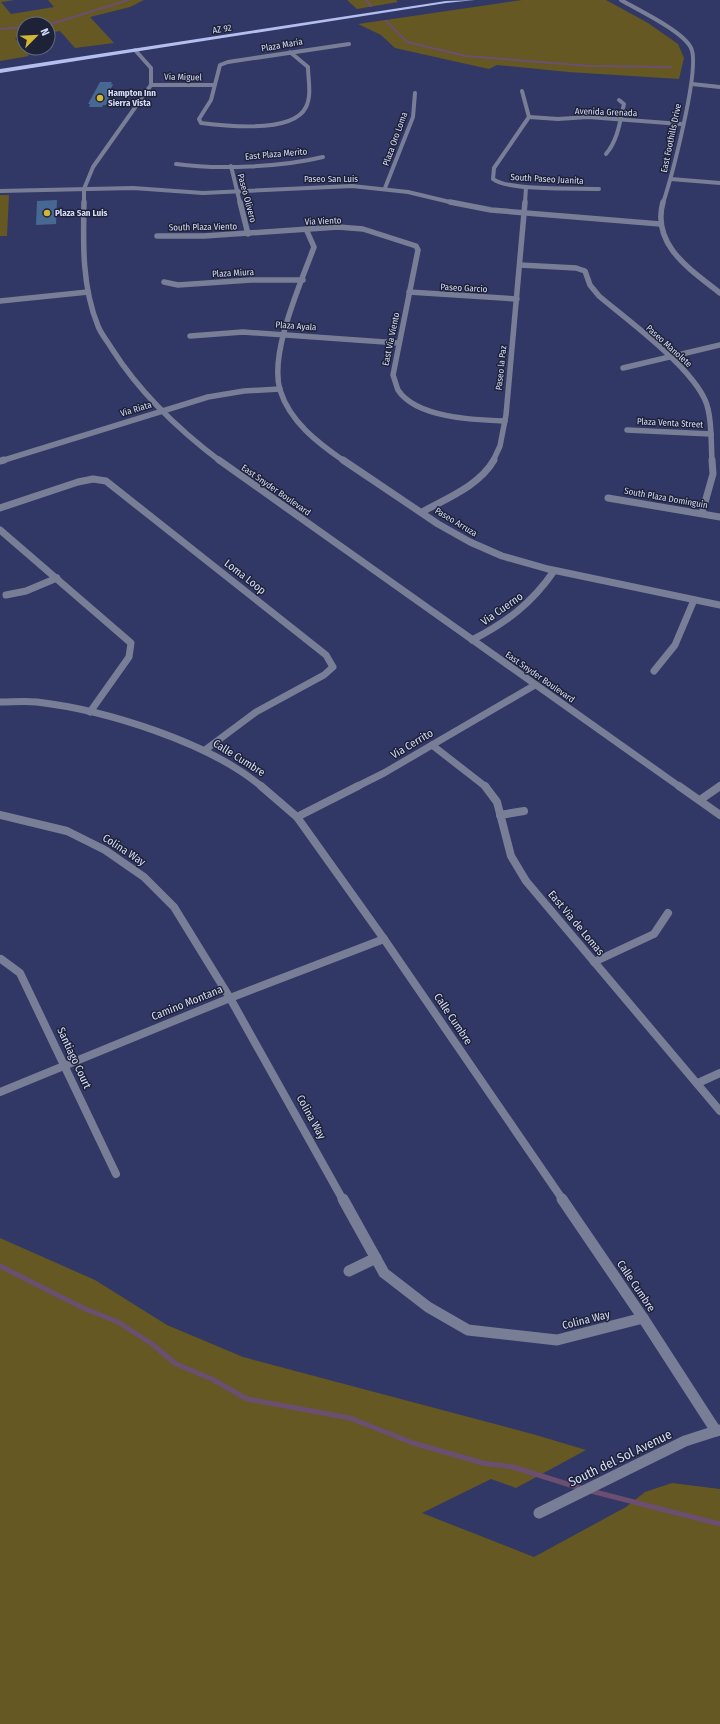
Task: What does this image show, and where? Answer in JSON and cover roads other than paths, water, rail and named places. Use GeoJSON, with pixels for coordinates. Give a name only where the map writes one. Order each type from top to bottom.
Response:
{"type":"FeatureCollection","features":[{"type":"Feature","properties":{"kind":"main road","name":"AZ 92"},"geometry":{"type":"LineString","coordinates":[[446,2],[454,0]]}},
{"type":"Feature","properties":{"kind":"main road","name":"AZ 92"},"geometry":{"type":"LineString","coordinates":[[0,71],[446,2],[473,0]]}},
{"type":"Feature","properties":{"kind":"street","name":"East Foothills Drive"},"geometry":{"type":"LineString","coordinates":[[621,0],[686,41],[695,58],[692,84],[681,124],[671,179],[661,211],[660,224],[664,238],[672,252],[683,264],[720,293]]}},
{"type":"Feature","properties":{"kind":"street","name":"Plaza Maria"},"geometry":{"type":"LineString","coordinates":[[214,85],[220,65],[228,62],[349,44]]}},
{"type":"Feature","properties":{"kind":"street"},"geometry":{"type":"LineString","coordinates":[[135,50],[151,68],[151,85]]}},
{"type":"Feature","properties":{"kind":"street"},"geometry":{"type":"LineString","coordinates":[[214,85],[211,100],[199,119],[201,123],[254,126],[274,124],[300,114],[306,108],[309,91],[308,67],[290,52]]}},
{"type":"Feature","properties":{"kind":"street"},"geometry":{"type":"LineString","coordinates":[[692,84],[720,87]]}},
{"type":"Feature","properties":{"kind":"street","name":"Via Miguel"},"geometry":{"type":"LineString","coordinates":[[151,85],[214,85]]}},
{"type":"Feature","properties":{"kind":"street","name":"East Snyder Boulevard"},"geometry":{"type":"LineString","coordinates":[[151,85],[93,167],[84,189],[83,229],[88,292],[98,327],[127,372],[162,410],[198,444],[239,475],[720,814]]}},
{"type":"Feature","properties":{"kind":"street"},"geometry":{"type":"LineString","coordinates":[[522,91],[529,118]]}},
{"type":"Feature","properties":{"kind":"street","name":"Plaza Oro Loma"},"geometry":{"type":"LineString","coordinates":[[385,188],[413,117],[415,93]]}},
{"type":"Feature","properties":{"kind":"street"},"geometry":{"type":"LineString","coordinates":[[606,154],[611,150],[624,104],[620,100]]}},
{"type":"Feature","properties":{"kind":"street","name":"Avenida Grenada"},"geometry":{"type":"LineString","coordinates":[[529,118],[620,119],[681,124]]}},
{"type":"Feature","properties":{"kind":"street","name":"South Paseo Juanita"},"geometry":{"type":"LineString","coordinates":[[529,118],[494,168],[492,179],[499,184],[526,187],[599,189]]}},
{"type":"Feature","properties":{"kind":"street","name":"East Plaza Merito"},"geometry":{"type":"LineString","coordinates":[[176,164],[196,167],[231,166],[309,160],[323,157]]}},
{"type":"Feature","properties":{"kind":"street","name":"Paseo Olivero"},"geometry":{"type":"LineString","coordinates":[[231,166],[248,234]]}},
{"type":"Feature","properties":{"kind":"street"},"geometry":{"type":"LineString","coordinates":[[671,179],[720,183]]}},
{"type":"Feature","properties":{"kind":"street","name":"Paseo San Luis"},"geometry":{"type":"LineString","coordinates":[[0,191],[133,188],[204,193],[332,186],[385,188],[460,205],[524,213],[581,216],[660,224]]}},
{"type":"Feature","properties":{"kind":"street","name":"Paseo la Paz"},"geometry":{"type":"LineString","coordinates":[[422,512],[472,484],[486,470],[498,454],[505,421],[526,187]]}},
{"type":"Feature","properties":{"kind":"street","name":"Via Viento"},"geometry":{"type":"LineString","coordinates":[[248,234],[338,227],[363,230],[397,240]]}},
{"type":"Feature","properties":{"kind":"street","name":"Paseo Arruza"},"geometry":{"type":"LineString","coordinates":[[306,229],[314,246],[285,334],[279,363],[280,389],[291,412],[314,439],[456,534],[487,550],[517,562],[554,571],[720,605]]}},
{"type":"Feature","properties":{"kind":"street","name":"South Plaza Viento"},"geometry":{"type":"LineString","coordinates":[[157,236],[248,234]]}},
{"type":"Feature","properties":{"kind":"street","name":"East Via Viento"},"geometry":{"type":"LineString","coordinates":[[397,240],[416,246],[418,250],[393,375],[399,391],[424,408],[454,419],[505,421]]}},
{"type":"Feature","properties":{"kind":"street","name":"Paseo Manolete"},"geometry":{"type":"LineString","coordinates":[[520,265],[576,268],[585,271],[590,285],[599,296],[670,357],[696,384],[708,408],[713,474],[702,513]]}},
{"type":"Feature","properties":{"kind":"street","name":"Plaza Miura"},"geometry":{"type":"LineString","coordinates":[[164,282],[178,285],[251,280],[303,280]]}},
{"type":"Feature","properties":{"kind":"street"},"geometry":{"type":"LineString","coordinates":[[0,300],[88,292]]}},
{"type":"Feature","properties":{"kind":"street","name":"Paseo Garcio"},"geometry":{"type":"LineString","coordinates":[[409,292],[517,299]]}},
{"type":"Feature","properties":{"kind":"street","name":"Plaza Ayala"},"geometry":{"type":"LineString","coordinates":[[190,336],[243,332],[285,334],[400,344]]}},
{"type":"Feature","properties":{"kind":"street"},"geometry":{"type":"LineString","coordinates":[[623,368],[720,345]]}},
{"type":"Feature","properties":{"kind":"street","name":"Via Riata"},"geometry":{"type":"LineString","coordinates":[[0,461],[208,396],[244,391],[280,389]]}},
{"type":"Feature","properties":{"kind":"street","name":"Plaza Venta Street"},"geometry":{"type":"LineString","coordinates":[[628,430],[711,434]]}},
{"type":"Feature","properties":{"kind":"street","name":"Loma Loop"},"geometry":{"type":"LineString","coordinates":[[0,508],[78,482],[94,479],[106,481],[326,655],[333,666],[324,675],[256,712],[205,750]]}},
{"type":"Feature","properties":{"kind":"street","name":"South Plaza Dominguin"},"geometry":{"type":"LineString","coordinates":[[608,498],[720,517]]}},
{"type":"Feature","properties":{"kind":"street"},"geometry":{"type":"LineString","coordinates":[[0,530],[131,643],[129,657],[90,712]]}},
{"type":"Feature","properties":{"kind":"street","name":"Via Cuerno"},"geometry":{"type":"LineString","coordinates":[[472,640],[489,632],[523,610],[541,592],[554,571]]}},
{"type":"Feature","properties":{"kind":"street"},"geometry":{"type":"LineString","coordinates":[[6,595],[26,591],[56,578]]}},
{"type":"Feature","properties":{"kind":"street"},"geometry":{"type":"LineString","coordinates":[[654,671],[675,645],[694,600]]}},
{"type":"Feature","properties":{"kind":"street","name":"Via Cerrito"},"geometry":{"type":"LineString","coordinates":[[297,817],[384,773],[535,685]]}},
{"type":"Feature","properties":{"kind":"street","name":"Calle Cumbre"},"geometry":{"type":"LineString","coordinates":[[0,702],[36,702],[90,712],[148,728],[205,750],[254,780],[297,817],[384,939],[643,1318],[718,1431]]}},
{"type":"Feature","properties":{"kind":"street","name":"East Via de Lomas"},"geometry":{"type":"LineString","coordinates":[[432,744],[486,787],[497,802],[511,856],[526,881],[698,1083],[720,1111]]}},
{"type":"Feature","properties":{"kind":"street"},"geometry":{"type":"LineString","coordinates":[[700,800],[720,786]]}},
{"type":"Feature","properties":{"kind":"street"},"geometry":{"type":"LineString","coordinates":[[500,815],[524,811]]}},
{"type":"Feature","properties":{"kind":"street","name":"Colina Way"},"geometry":{"type":"LineString","coordinates":[[0,814],[67,831],[106,850],[144,877],[174,907],[230,998],[384,1273],[428,1306],[468,1330],[557,1340],[643,1318]]}},
{"type":"Feature","properties":{"kind":"street"},"geometry":{"type":"LineString","coordinates":[[594,962],[654,934],[668,913]]}},
{"type":"Feature","properties":{"kind":"street","name":"Camino Montana"},"geometry":{"type":"LineString","coordinates":[[0,1092],[230,998],[384,939]]}},
{"type":"Feature","properties":{"kind":"street","name":"Santiago Court"},"geometry":{"type":"LineString","coordinates":[[1,959],[20,973],[116,1174]]}},
{"type":"Feature","properties":{"kind":"street"},"geometry":{"type":"LineString","coordinates":[[698,1083],[720,1073]]}},
{"type":"Feature","properties":{"kind":"street"},"geometry":{"type":"LineString","coordinates":[[349,1271],[376,1258]]}},
{"type":"Feature","properties":{"kind":"street","name":"South del Sol Avenue"},"geometry":{"type":"LineString","coordinates":[[539,1513],[685,1441],[718,1431]]}},
{"type":"Feature","properties":{"kind":"waterway"},"geometry":{"type":"LineString","coordinates":[[56,22],[128,0]]}},
{"type":"Feature","properties":{"kind":"waterway"},"geometry":{"type":"LineString","coordinates":[[366,0],[371,6]]}},
{"type":"Feature","properties":{"kind":"waterway"},"geometry":{"type":"LineString","coordinates":[[386,21],[407,42],[466,56],[590,66],[671,67]]}},
{"type":"Feature","properties":{"kind":"waterway"},"geometry":{"type":"LineString","coordinates":[[0,29],[16,28]]}},
{"type":"Feature","properties":{"kind":"waterway"},"geometry":{"type":"LineString","coordinates":[[0,1266],[83,1308],[118,1322],[152,1344],[176,1364],[212,1379],[247,1399],[350,1418],[413,1443],[483,1463],[513,1467],[583,1489]]}},
{"type":"Feature","properties":{"kind":"waterway"},"geometry":{"type":"LineString","coordinates":[[591,1491],[720,1524]]}},
{"type":"Feature","properties":{"kind":"place","name":"Hampton Inn Sierra Vista"},"geometry":{"type":"Point","coordinates":[100,98]}},
{"type":"Feature","properties":{"kind":"place","name":"Plaza San Luis"},"geometry":{"type":"Point","coordinates":[47,213]}}]}
